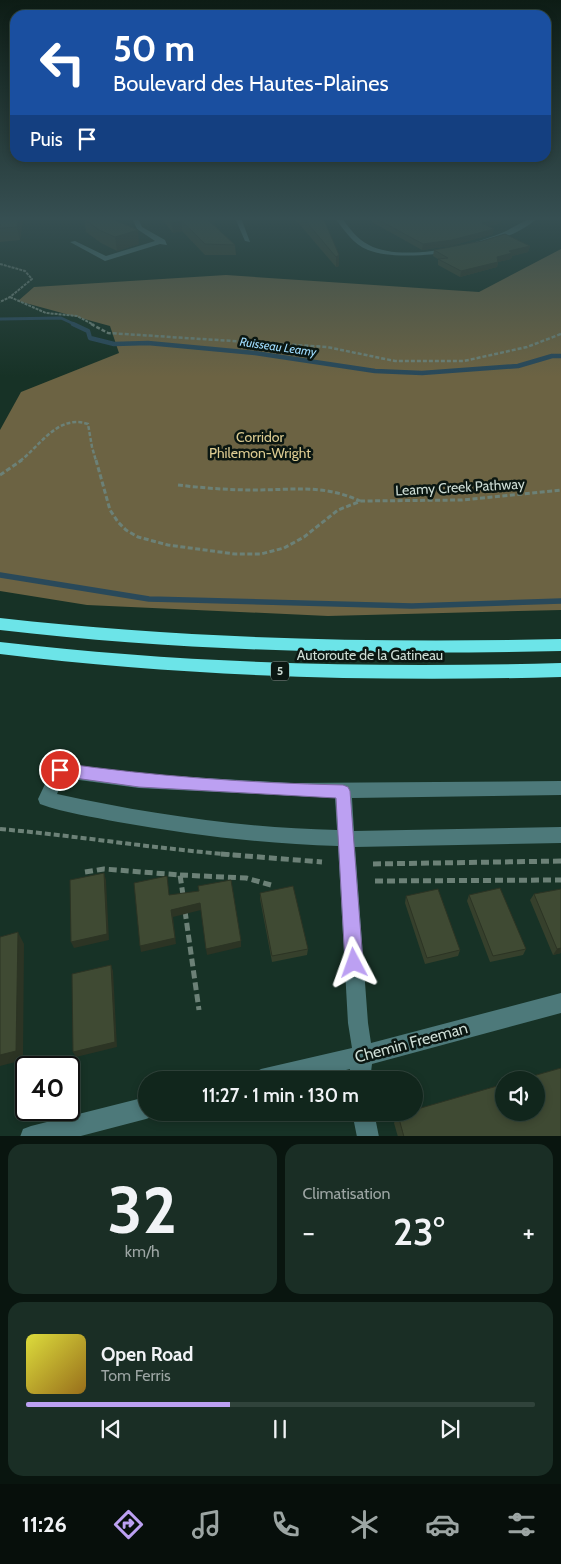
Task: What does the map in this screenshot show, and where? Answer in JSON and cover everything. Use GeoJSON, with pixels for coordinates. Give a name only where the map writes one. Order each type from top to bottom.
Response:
{"type":"FeatureCollection","features":[{"type":"Feature","properties":{"kind":"highway","name":"Autoroute de la Gatineau"},"geometry":{"type":"LineString","coordinates":[[0,624],[111,636],[255,645],[399,648],[561,645]]}},
{"type":"Feature","properties":{"kind":"highway","name":"Autoroute de la Gatineau"},"geometry":{"type":"LineString","coordinates":[[0,648],[134,663],[258,671],[402,673],[561,670]]}},
{"type":"Feature","properties":{"kind":"street"},"geometry":{"type":"LineString","coordinates":[[561,788],[291,790],[139,780],[60,770],[46,799],[162,822],[285,836],[396,839],[561,835]]}},
{"type":"Feature","properties":{"kind":"street"},"geometry":{"type":"LineString","coordinates":[[343,791],[358,1023],[363,1056],[360,1071]]}},
{"type":"Feature","properties":{"kind":"street","name":"Chemin Freeman"},"geometry":{"type":"LineString","coordinates":[[300,1071],[561,1003]]}},
{"type":"Feature","properties":{"kind":"street"},"geometry":{"type":"LineString","coordinates":[[31,1136],[138,1110]]}},
{"type":"Feature","properties":{"kind":"street"},"geometry":{"type":"LineString","coordinates":[[365,1121],[368,1136]]}},
{"type":"Feature","properties":{"kind":"path"},"geometry":{"type":"LineString","coordinates":[[0,302],[10,297],[32,279],[25,271]]}},
{"type":"Feature","properties":{"kind":"path"},"geometry":{"type":"LineString","coordinates":[[10,297],[46,313],[77,316],[108,333],[327,347],[395,361],[464,361],[527,347],[561,334]]}},
{"type":"Feature","properties":{"kind":"path","name":"Leamy Creek Pathway"},"geometry":{"type":"LineString","coordinates":[[0,475],[27,456],[61,425],[74,420],[80,421],[88,424],[90,429],[91,445],[100,471],[106,500],[111,513],[121,528],[154,542],[248,555],[283,549],[300,541],[336,510],[348,504],[361,501],[462,500],[561,490]]}},
{"type":"Feature","properties":{"kind":"path","name":"Leamy Creek Pathway"},"geometry":{"type":"LineString","coordinates":[[178,485],[214,490],[298,487],[327,489],[343,492],[361,501]]}},
{"type":"Feature","properties":{"kind":"path"},"geometry":{"type":"LineString","coordinates":[[0,829],[78,836],[173,850],[322,862]]}},
{"type":"Feature","properties":{"kind":"path"},"geometry":{"type":"LineString","coordinates":[[373,864],[561,861]]}},
{"type":"Feature","properties":{"kind":"path"},"geometry":{"type":"LineString","coordinates":[[85,872],[104,869],[246,878],[271,885]]}},
{"type":"Feature","properties":{"kind":"path"},"geometry":{"type":"LineString","coordinates":[[180,875],[199,1010]]}},
{"type":"Feature","properties":{"kind":"path"},"geometry":{"type":"LineString","coordinates":[[375,881],[561,880]]}},
{"type":"Feature","properties":{"kind":"green space","name":"Corridor Philemon-Wright"},"geometry":{"type":"Polygon","coordinates":[[[519,271],[561,271],[561,610],[328,616],[87,605],[0,591],[0,430],[21,392],[119,353],[110,326],[18,301],[34,287],[226,275],[479,292],[519,271]]]}},
{"type":"Feature","properties":{"kind":"building"},"geometry":{"type":"Polygon","coordinates":[[[104,873],[107,934],[71,942],[70,880],[104,873]]]}},
{"type":"Feature","properties":{"kind":"building"},"geometry":{"type":"Polygon","coordinates":[[[167,876],[169,895],[199,891],[198,886],[231,880],[241,941],[206,949],[200,903],[171,910],[175,938],[140,946],[134,883],[167,876]]]}},
{"type":"Feature","properties":{"kind":"building"},"geometry":{"type":"Polygon","coordinates":[[[293,886],[308,949],[272,956],[260,893],[293,886]]]}},
{"type":"Feature","properties":{"kind":"building"},"geometry":{"type":"Polygon","coordinates":[[[500,888],[526,949],[493,956],[469,895],[500,888]]]}},
{"type":"Feature","properties":{"kind":"building"},"geometry":{"type":"Polygon","coordinates":[[[438,889],[460,950],[427,958],[406,896],[438,889]]]}},
{"type":"Feature","properties":{"kind":"building"},"geometry":{"type":"Polygon","coordinates":[[[561,889],[561,948],[557,949],[534,894],[561,889]]]}},
{"type":"Feature","properties":{"kind":"building"},"geometry":{"type":"Polygon","coordinates":[[[18,932],[16,1051],[0,1055],[0,937],[18,932]]]}},
{"type":"Feature","properties":{"kind":"building"},"geometry":{"type":"Polygon","coordinates":[[[111,965],[115,1042],[73,1052],[72,974],[111,965]]]}},
{"type":"Feature","properties":{"kind":"building"},"geometry":{"type":"Polygon","coordinates":[[[561,1068],[561,1136],[404,1136],[400,1121],[423,1121],[423,1107],[495,1087],[495,1121],[545,1121],[545,1073],[561,1068]]]}},
{"type":"Feature","properties":{"kind":"waterway","name":"Ruisseau Leamy"},"geometry":{"type":"LineString","coordinates":[[0,319],[61,318],[76,325]]}},
{"type":"Feature","properties":{"kind":"waterway","name":"Ruisseau Leamy"},"geometry":{"type":"LineString","coordinates":[[73,324],[88,331],[90,338],[114,344],[148,343],[255,353],[375,371],[422,373],[518,366],[552,356],[561,356]]}},
{"type":"Feature","properties":{"kind":"waterway"},"geometry":{"type":"LineString","coordinates":[[0,575],[149,599],[412,606],[561,601]]}},
{"type":"Feature","properties":{"kind":"route"},"geometry":{"type":"LineString","coordinates":[[60,770],[139,780],[211,786],[343,791],[354,963]]}}]}
